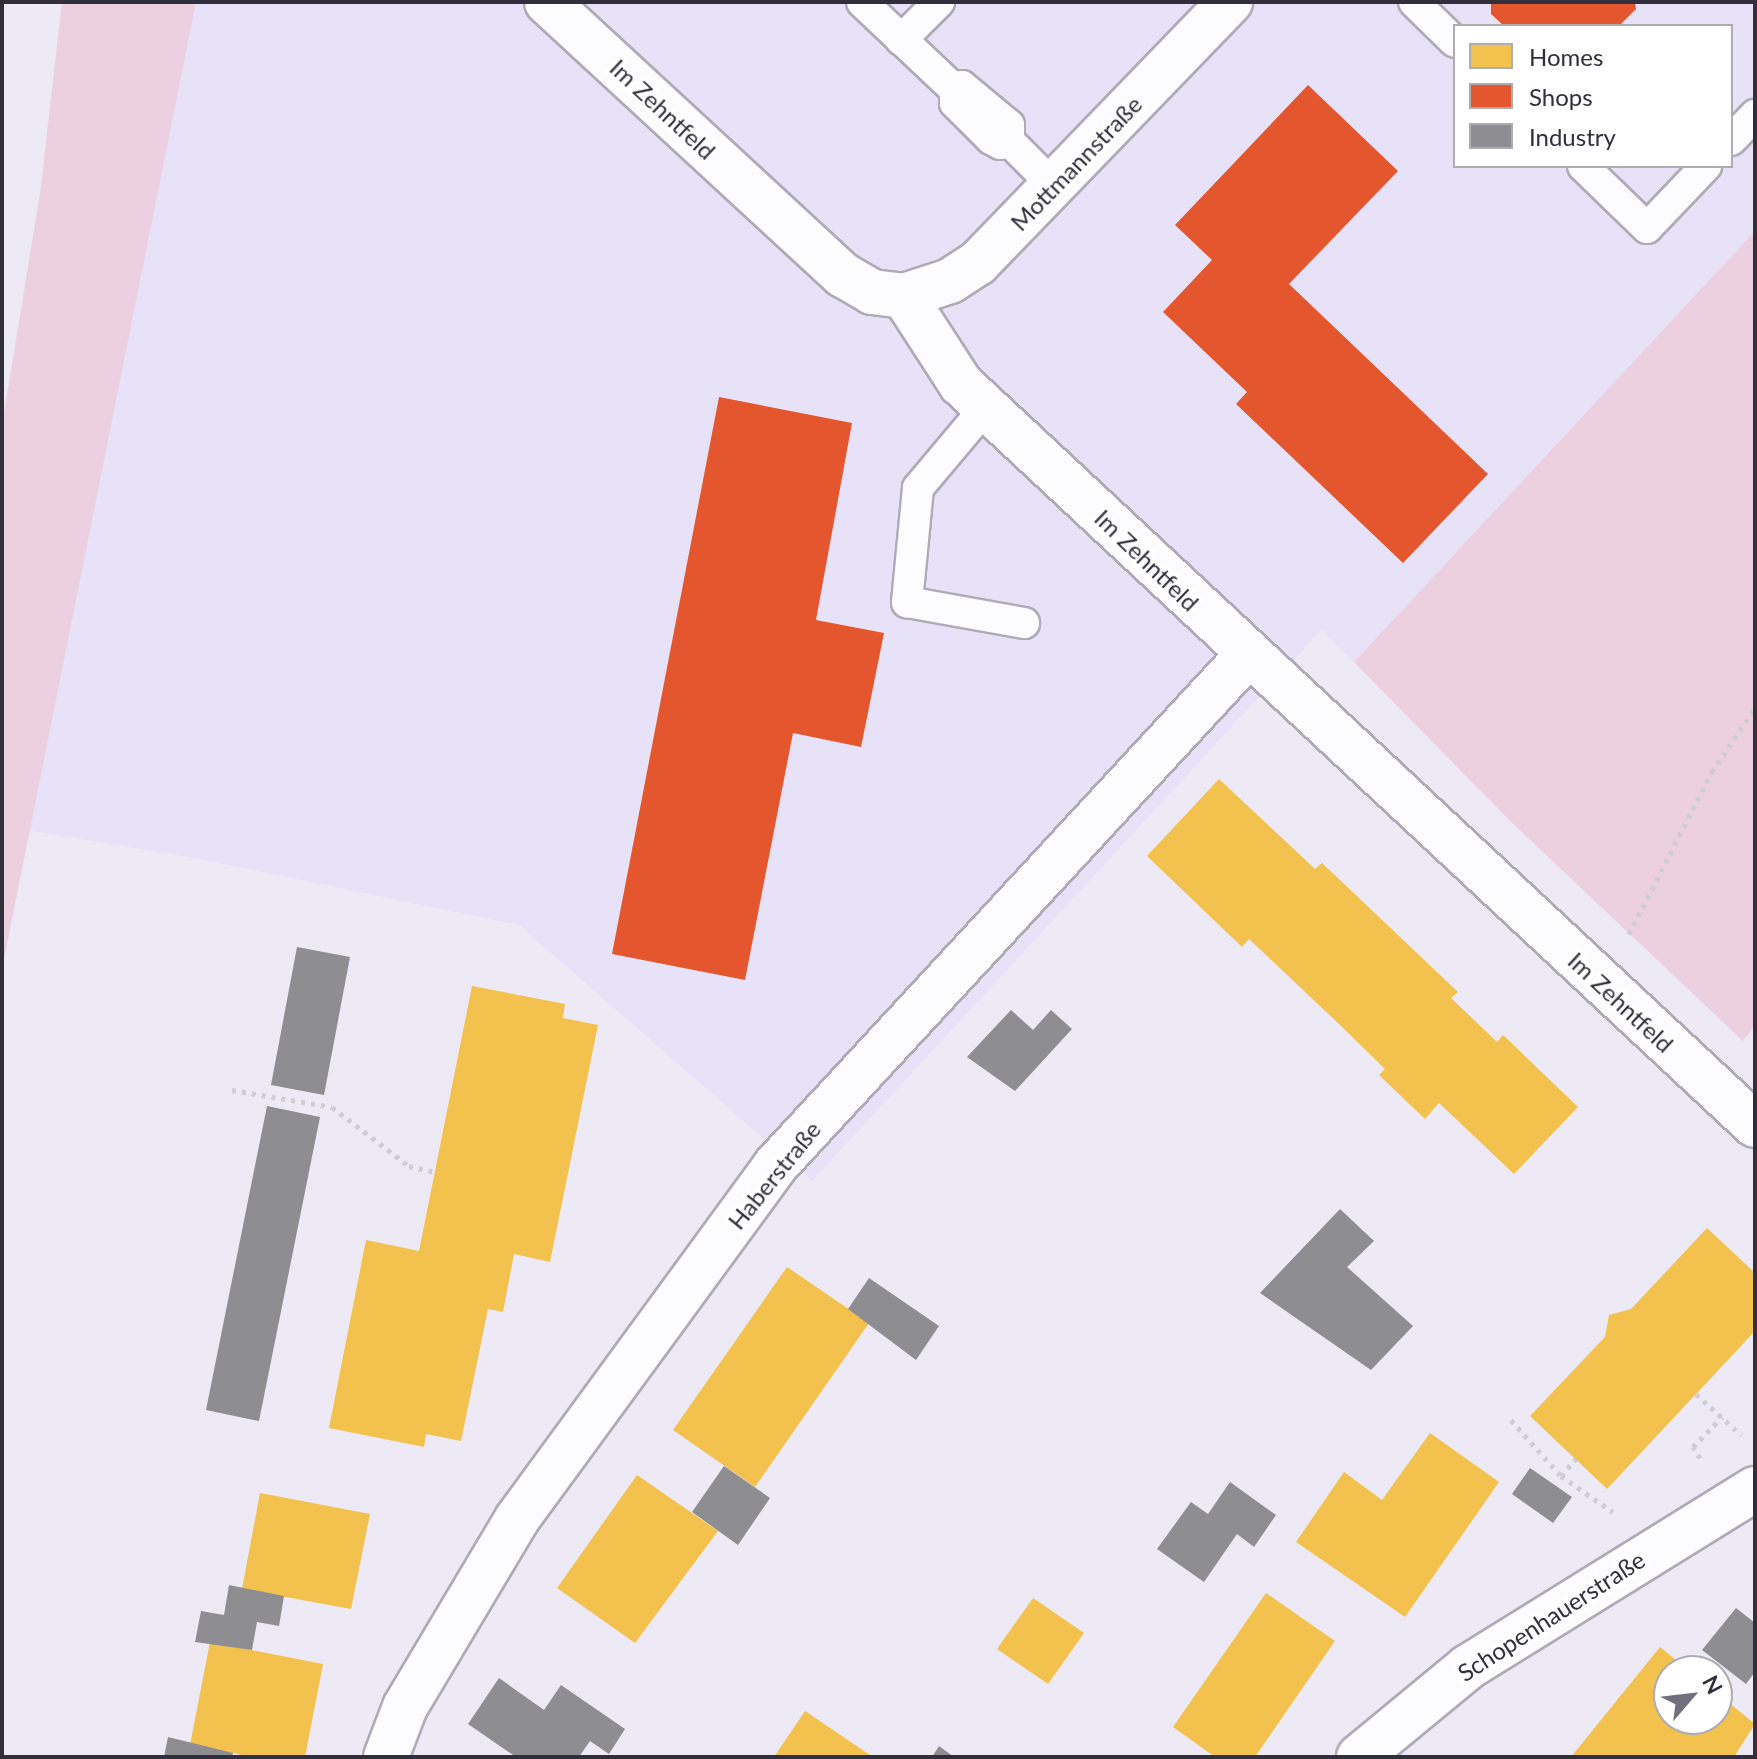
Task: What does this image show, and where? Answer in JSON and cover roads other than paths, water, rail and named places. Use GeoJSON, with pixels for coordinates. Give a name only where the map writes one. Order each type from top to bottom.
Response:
{"type":"FeatureCollection","features":[{"type":"Feature","properties":{"kind":"street","name":"Im Zehntfeld"},"geometry":{"type":"LineString","coordinates":[[547,2],[843,275],[872,292],[904,296],[932,346],[986,407],[1247,656],[1755,1125]]}},
{"type":"Feature","properties":{"kind":"street","name":"Mottmannstraße"},"geometry":{"type":"LineString","coordinates":[[904,296],[950,281],[978,263],[1055,187],[1230,2]]}},
{"type":"Feature","properties":{"kind":"street","name":"Haberstraße"},"geometry":{"type":"LineString","coordinates":[[386,1757],[405,1707],[517,1519],[775,1166],[1247,656]]}},
{"type":"Feature","properties":{"kind":"street","name":"Schopenhauerstraße"},"geometry":{"type":"LineString","coordinates":[[1359,1757],[1468,1667],[1755,1489]]}},
{"type":"Feature","properties":{"kind":"lane"},"geometry":{"type":"LineString","coordinates":[[862,2],[955,90],[969,88],[1009,125],[1009,141],[1055,187]]}},
{"type":"Feature","properties":{"kind":"lane"},"geometry":{"type":"LineString","coordinates":[[901,40],[939,2]]}},
{"type":"Feature","properties":{"kind":"lane"},"geometry":{"type":"LineString","coordinates":[[1414,2],[1450,38]]}},
{"type":"Feature","properties":{"kind":"lane"},"geometry":{"type":"LineString","coordinates":[[1443,2],[1450,38]]}},
{"type":"Feature","properties":{"kind":"lane"},"geometry":{"type":"LineString","coordinates":[[1733,138],[1755,115]]}},
{"type":"Feature","properties":{"kind":"lane"},"geometry":{"type":"LineString","coordinates":[[1585,168],[1647,228],[1704,168]]}},
{"type":"Feature","properties":{"kind":"lane"},"geometry":{"type":"LineString","coordinates":[[986,407],[918,488],[907,602],[1024,623]]}}]}
